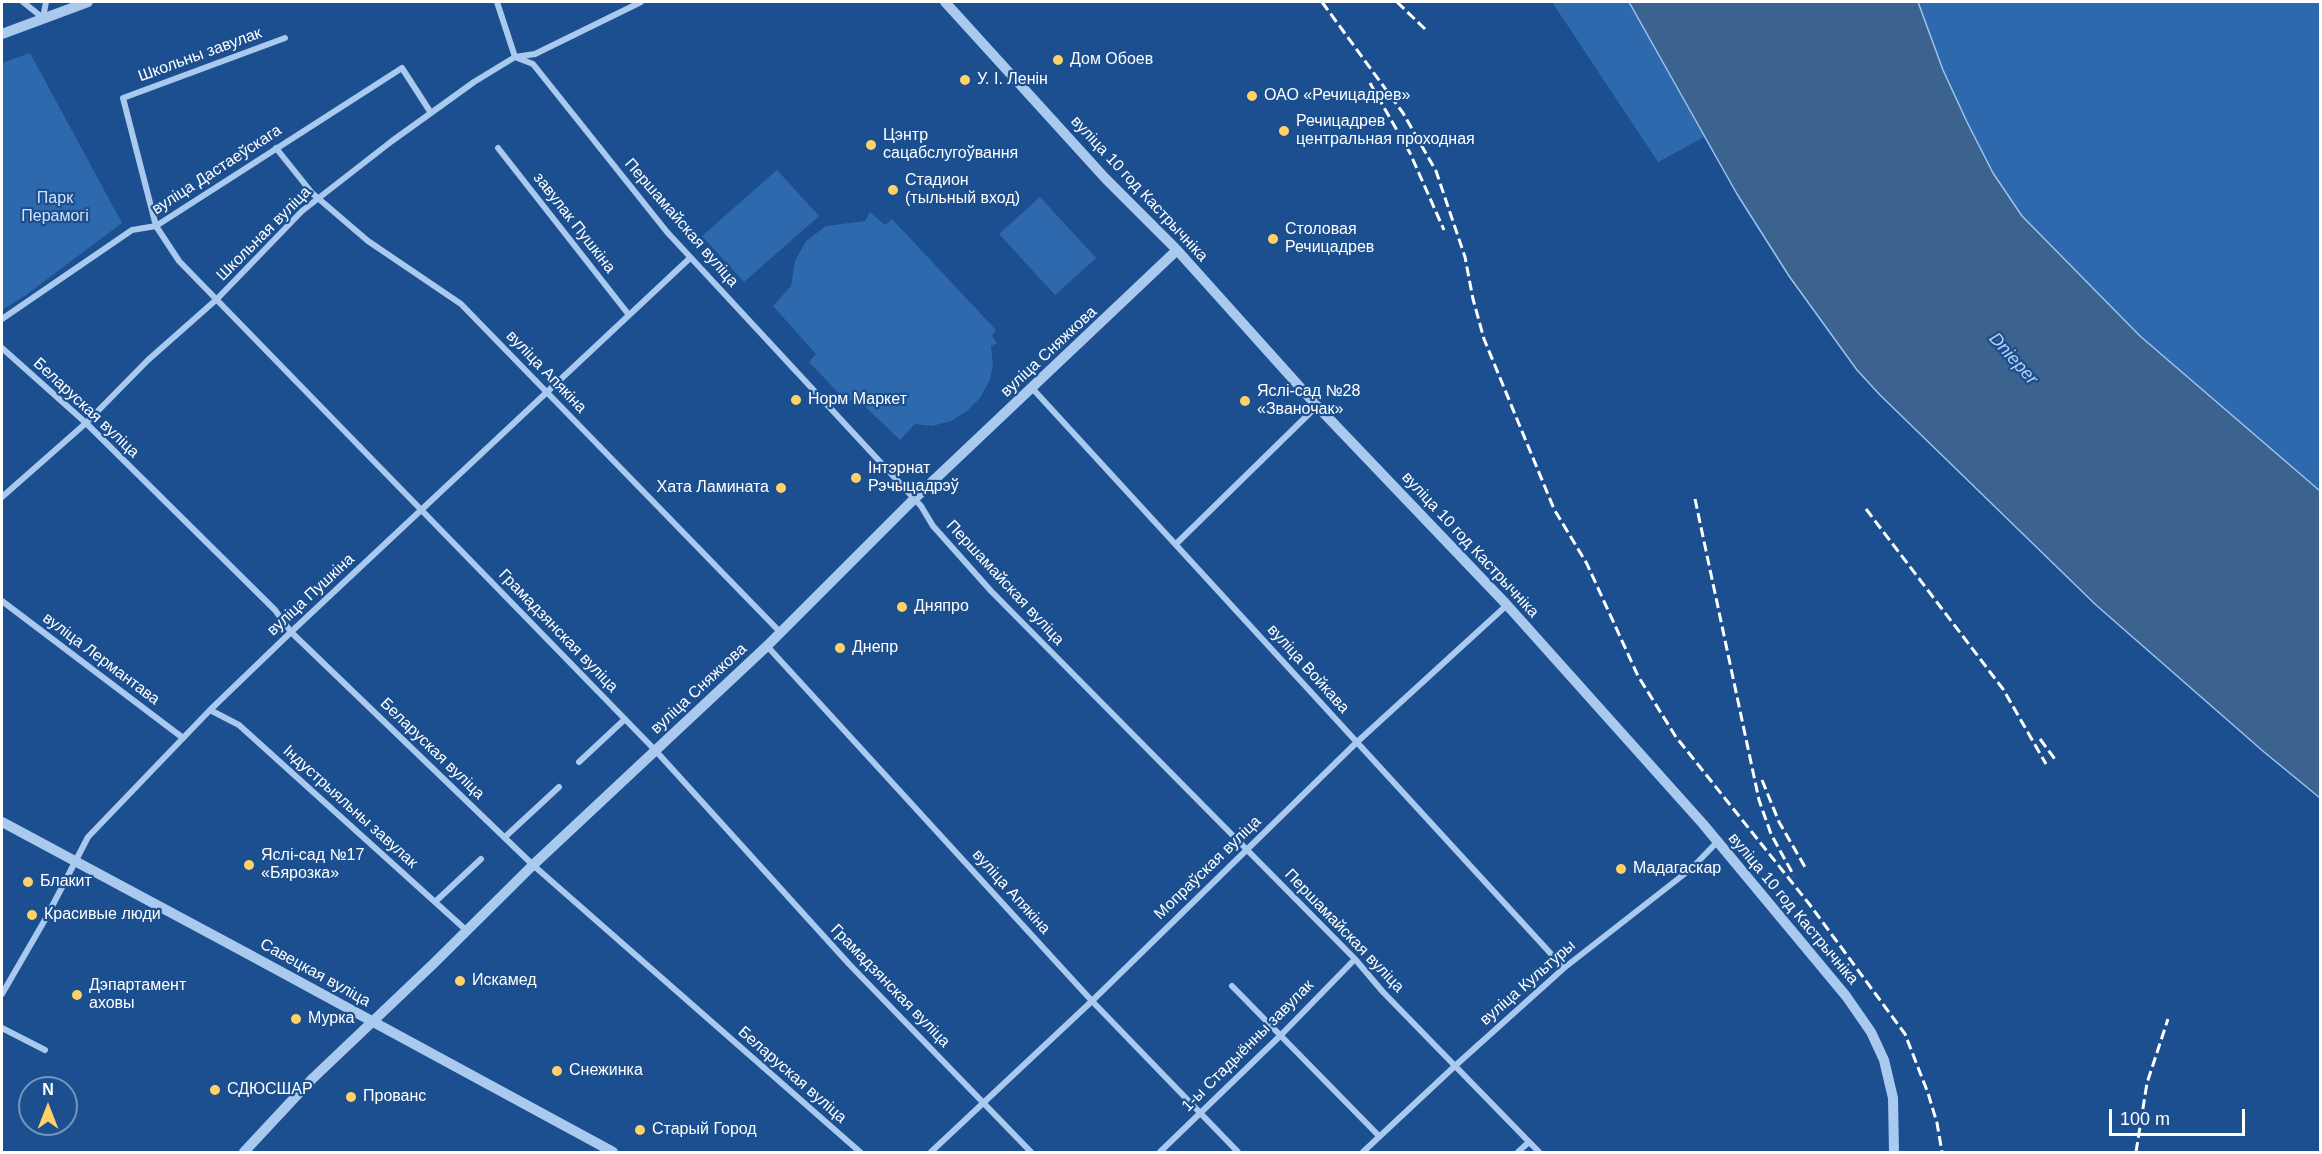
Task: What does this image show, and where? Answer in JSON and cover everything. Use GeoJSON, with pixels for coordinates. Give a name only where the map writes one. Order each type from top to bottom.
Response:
{"type":"FeatureCollection","features":[{"type":"Feature","properties":{"kind":"street"},"geometry":{"type":"LineString","coordinates":[[23,2],[43,18]]}},
{"type":"Feature","properties":{"kind":"street"},"geometry":{"type":"LineString","coordinates":[[43,18],[46,2]]}},
{"type":"Feature","properties":{"kind":"street"},"geometry":{"type":"LineString","coordinates":[[2,34],[88,2]]}},
{"type":"Feature","properties":{"kind":"street"},"geometry":{"type":"LineString","coordinates":[[497,2],[515,57]]}},
{"type":"Feature","properties":{"kind":"street","name":"Школьная вуліца"},"geometry":{"type":"LineString","coordinates":[[2,497],[86,423],[148,360],[217,300],[302,211],[318,198],[431,113],[515,57],[535,54],[641,2]]}},
{"type":"Feature","properties":{"kind":"street","name":"вуліца 10 год Кастрычніка"},"geometry":{"type":"LineString","coordinates":[[945,2],[1106,178],[1177,250],[1317,406],[1507,605],[1718,841],[1846,996],[1871,1032],[1884,1060],[1893,1098],[1894,1152]]}},
{"type":"Feature","properties":{"kind":"street","name":"Школьны завулак"},"geometry":{"type":"LineString","coordinates":[[123,98],[285,38]]}},
{"type":"Feature","properties":{"kind":"street","name":"Першамайская вуліца"},"geometry":{"type":"LineString","coordinates":[[515,57],[533,64],[690,258],[914,500],[933,526],[992,591],[1355,959],[1383,992],[1539,1152]]}},
{"type":"Feature","properties":{"kind":"street","name":"вуліца Дастаеўскага"},"geometry":{"type":"LineString","coordinates":[[2,319],[132,230],[156,226],[402,68],[431,113]]}},
{"type":"Feature","properties":{"kind":"street","name":"Грамадзянская вуліца"},"geometry":{"type":"LineString","coordinates":[[123,98],[156,226],[179,261],[656,750],[849,964],[1031,1152]]}},
{"type":"Feature","properties":{"kind":"street","name":"вуліца Апякіна"},"geometry":{"type":"LineString","coordinates":[[276,148],[318,198],[368,241],[461,304],[781,633]]}},
{"type":"Feature","properties":{"kind":"street","name":"завулак Пушкіна"},"geometry":{"type":"LineString","coordinates":[[498,148],[629,315]]}},
{"type":"Feature","properties":{"kind":"street","name":"вуліца Сняжкова"},"geometry":{"type":"LineString","coordinates":[[244,1152],[300,1091],[533,865],[781,633],[914,500],[1177,250]]}},
{"type":"Feature","properties":{"kind":"street","name":"вуліца Пушкіна"},"geometry":{"type":"LineString","coordinates":[[2,994],[88,837],[210,710],[291,632],[690,258]]}},
{"type":"Feature","properties":{"kind":"street","name":"Беларуская вуліца"},"geometry":{"type":"LineString","coordinates":[[2,348],[86,423],[274,610],[291,632],[533,865],[860,1152]]}},
{"type":"Feature","properties":{"kind":"street","name":"вуліца Войкава"},"geometry":{"type":"LineString","coordinates":[[1032,388],[1177,543],[1356,743],[1564,968]]}},
{"type":"Feature","properties":{"kind":"street"},"geometry":{"type":"LineString","coordinates":[[1177,543],[1317,406]]}},
{"type":"Feature","properties":{"kind":"street","name":"вуліца Лермантава"},"geometry":{"type":"LineString","coordinates":[[2,601],[183,738]]}},
{"type":"Feature","properties":{"kind":"street","name":"Мопраўская вуліца"},"geometry":{"type":"LineString","coordinates":[[931,1152],[1092,1001],[1356,743],[1507,605]]}},
{"type":"Feature","properties":{"kind":"street","name":"вуліца Апякіна"},"geometry":{"type":"LineString","coordinates":[[767,646],[1092,1001],[1238,1152]]}},
{"type":"Feature","properties":{"kind":"street","name":"Індустрыяльны завулак"},"geometry":{"type":"LineString","coordinates":[[210,710],[239,725],[466,930]]}},
{"type":"Feature","properties":{"kind":"street"},"geometry":{"type":"LineString","coordinates":[[579,762],[625,719]]}},
{"type":"Feature","properties":{"kind":"street"},"geometry":{"type":"LineString","coordinates":[[505,837],[559,787]]}},
{"type":"Feature","properties":{"kind":"street","name":"Савецкая вуліца"},"geometry":{"type":"LineString","coordinates":[[2,822],[613,1152]]}},
{"type":"Feature","properties":{"kind":"street","name":"вуліца Культуры"},"geometry":{"type":"LineString","coordinates":[[1363,1152],[1564,968],[1692,868],[1718,841]]}},
{"type":"Feature","properties":{"kind":"street"},"geometry":{"type":"LineString","coordinates":[[435,902],[481,859]]}},
{"type":"Feature","properties":{"kind":"street","name":"1-ы Стадыённы завулак"},"geometry":{"type":"LineString","coordinates":[[1160,1152],[1280,1036],[1355,959]]}},
{"type":"Feature","properties":{"kind":"street"},"geometry":{"type":"LineString","coordinates":[[1232,986],[1379,1137]]}},
{"type":"Feature","properties":{"kind":"street"},"geometry":{"type":"LineString","coordinates":[[2,1028],[45,1050]]}},
{"type":"Feature","properties":{"kind":"street"},"geometry":{"type":"LineString","coordinates":[[1518,1152],[1529,1142]]}},
{"type":"Feature","properties":{"kind":"green space"},"geometry":{"type":"Polygon","coordinates":[[[1552,2],[1629,2],[1704,137],[1658,162],[1552,2]]]}},
{"type":"Feature","properties":{"kind":"green space"},"geometry":{"type":"Polygon","coordinates":[[[1918,2],[2320,2],[2320,491],[2140,336],[2022,216],[1993,173],[1967,122],[1943,70],[1918,2]]]}},
{"type":"Feature","properties":{"kind":"green space","name":"Парк Перамогі"},"geometry":{"type":"Polygon","coordinates":[[[30,53],[122,223],[26,295],[2,310],[2,63],[30,53]]]}},
{"type":"Feature","properties":{"kind":"green space"},"geometry":{"type":"Polygon","coordinates":[[[777,170],[819,216],[744,282],[702,236],[777,170]]]}},
{"type":"Feature","properties":{"kind":"green space"},"geometry":{"type":"Polygon","coordinates":[[[1040,197],[1096,258],[1055,295],[999,234],[1040,197]]]}},
{"type":"Feature","properties":{"kind":"green space"},"geometry":{"type":"Polygon","coordinates":[[[870,212],[885,225],[892,219],[996,330],[992,336],[997,343],[991,346],[993,364],[990,380],[980,398],[967,411],[951,421],[932,426],[915,424],[900,440],[855,397],[848,403],[809,362],[816,354],[773,306],[791,286],[795,261],[806,241],[826,226],[865,221],[870,212]]]}},
{"type":"Feature","properties":{"kind":"water","name":"Dnieper"},"geometry":{"type":"Polygon","coordinates":[[[1629,2],[1918,2],[1943,70],[1967,122],[1993,173],[2022,216],[2140,336],[2320,491],[2320,798],[2096,605],[1857,370],[1789,276],[1737,194],[1629,2]]]}},
{"type":"Feature","properties":{"kind":"railway"},"geometry":{"type":"LineString","coordinates":[[1322,2],[1403,113],[1436,171],[1465,257],[1484,339],[1554,509],[1587,564],[1638,676],[1676,737],[1810,905],[1905,1034],[1928,1093],[1937,1123],[1942,1152]]}},
{"type":"Feature","properties":{"kind":"railway"},"geometry":{"type":"LineString","coordinates":[[1397,2],[1425,29]]}},
{"type":"Feature","properties":{"kind":"railway"},"geometry":{"type":"LineString","coordinates":[[1370,83],[1410,153],[1444,230]]}},
{"type":"Feature","properties":{"kind":"railway"},"geometry":{"type":"LineString","coordinates":[[1695,499],[1759,800],[1771,834],[1794,876]]}},
{"type":"Feature","properties":{"kind":"railway"},"geometry":{"type":"LineString","coordinates":[[1866,509],[2003,689],[2046,764]]}},
{"type":"Feature","properties":{"kind":"railway"},"geometry":{"type":"LineString","coordinates":[[2040,739],[2057,762]]}},
{"type":"Feature","properties":{"kind":"railway"},"geometry":{"type":"LineString","coordinates":[[1762,780],[1779,822],[1805,867]]}},
{"type":"Feature","properties":{"kind":"railway"},"geometry":{"type":"LineString","coordinates":[[2136,1152],[2147,1083],[2168,1019]]}},
{"type":"Feature","properties":{"kind":"place","name":"Дом Обоев"},"geometry":{"type":"Point","coordinates":[1058,60]}},
{"type":"Feature","properties":{"kind":"place","name":"У. І. Ленін"},"geometry":{"type":"Point","coordinates":[965,80]}},
{"type":"Feature","properties":{"kind":"place","name":"ОАО «Речицадрев»"},"geometry":{"type":"Point","coordinates":[1252,96]}},
{"type":"Feature","properties":{"kind":"place","name":"Речицадрев центральная проходная"},"geometry":{"type":"Point","coordinates":[1284,131]}},
{"type":"Feature","properties":{"kind":"place","name":"Цэнтр сацабслугоўвання"},"geometry":{"type":"Point","coordinates":[871,145]}},
{"type":"Feature","properties":{"kind":"place","name":"Стадион (тыльный вход)"},"geometry":{"type":"Point","coordinates":[893,190]}},
{"type":"Feature","properties":{"kind":"place","name":"Столовая Речицадрев"},"geometry":{"type":"Point","coordinates":[1273,239]}},
{"type":"Feature","properties":{"kind":"place","name":"Норм Маркет"},"geometry":{"type":"Point","coordinates":[796,400]}},
{"type":"Feature","properties":{"kind":"place","name":"Яслі-сад №28 «Званочак»"},"geometry":{"type":"Point","coordinates":[1245,401]}},
{"type":"Feature","properties":{"kind":"place","name":"Інтэрнат Рэчыцадрэў"},"geometry":{"type":"Point","coordinates":[856,478]}},
{"type":"Feature","properties":{"kind":"place","name":"Хата Ламината"},"geometry":{"type":"Point","coordinates":[781,488]}},
{"type":"Feature","properties":{"kind":"place","name":"Дняпро"},"geometry":{"type":"Point","coordinates":[902,607]}},
{"type":"Feature","properties":{"kind":"place","name":"Днепр"},"geometry":{"type":"Point","coordinates":[840,648]}},
{"type":"Feature","properties":{"kind":"place","name":"Яслі-сад №17 «Бярозка»"},"geometry":{"type":"Point","coordinates":[249,865]}},
{"type":"Feature","properties":{"kind":"place","name":"Мадагаскар"},"geometry":{"type":"Point","coordinates":[1621,869]}},
{"type":"Feature","properties":{"kind":"place","name":"Блакит"},"geometry":{"type":"Point","coordinates":[28,882]}},
{"type":"Feature","properties":{"kind":"place","name":"Красивые люди"},"geometry":{"type":"Point","coordinates":[32,915]}},
{"type":"Feature","properties":{"kind":"place","name":"Искамед"},"geometry":{"type":"Point","coordinates":[460,981]}},
{"type":"Feature","properties":{"kind":"place","name":"Дэпартамент аховы"},"geometry":{"type":"Point","coordinates":[77,995]}},
{"type":"Feature","properties":{"kind":"place","name":"Мурка"},"geometry":{"type":"Point","coordinates":[296,1019]}},
{"type":"Feature","properties":{"kind":"place","name":"Снежинка"},"geometry":{"type":"Point","coordinates":[557,1071]}},
{"type":"Feature","properties":{"kind":"place","name":"СДЮСШАР"},"geometry":{"type":"Point","coordinates":[215,1090]}},
{"type":"Feature","properties":{"kind":"place","name":"Прованс"},"geometry":{"type":"Point","coordinates":[351,1097]}},
{"type":"Feature","properties":{"kind":"place","name":"Старый Город"},"geometry":{"type":"Point","coordinates":[640,1130]}}]}
